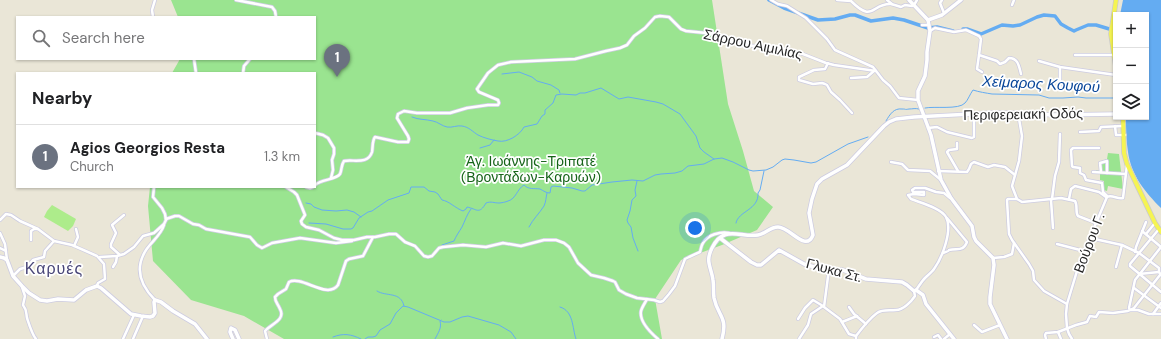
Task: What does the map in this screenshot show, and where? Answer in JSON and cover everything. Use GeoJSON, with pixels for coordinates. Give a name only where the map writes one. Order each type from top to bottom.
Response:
{"type":"FeatureCollection","features":[{"type":"Feature","properties":{"kind":"main road"},"geometry":{"type":"LineString","coordinates":[[909,0],[929,26],[925,76],[919,87],[917,97],[931,135],[938,171],[941,180],[951,198],[972,226],[976,241],[993,258],[994,266],[990,304],[1007,339]]}},
{"type":"Feature","properties":{"kind":"main road"},"geometry":{"type":"LineString","coordinates":[[929,26],[961,0]]}},
{"type":"Feature","properties":{"kind":"main road"},"geometry":{"type":"LineString","coordinates":[[1113,48],[1111,30],[1116,0]]}},
{"type":"Feature","properties":{"kind":"main road"},"geometry":{"type":"LineString","coordinates":[[914,117],[920,114],[921,110]]}},
{"type":"Feature","properties":{"kind":"main road","name":"Περιφερειακή Οδός"},"geometry":{"type":"LineString","coordinates":[[903,119],[942,115],[974,115],[992,113],[1053,115],[1113,113]]}},
{"type":"Feature","properties":{"kind":"main road","name":"Περιφερειακή Οδός"},"geometry":{"type":"LineString","coordinates":[[720,238],[724,235],[731,234],[763,234],[773,228],[780,227],[787,230],[801,241],[809,241],[812,235],[809,208],[814,191],[822,179],[847,165],[886,124],[896,119],[933,118],[942,115]]}},
{"type":"Feature","properties":{"kind":"main road"},"geometry":{"type":"LineString","coordinates":[[927,126],[929,119],[933,118]]}},
{"type":"Feature","properties":{"kind":"main road"},"geometry":{"type":"LineString","coordinates":[[1124,120],[1124,135]]}},
{"type":"Feature","properties":{"kind":"main road"},"geometry":{"type":"LineString","coordinates":[[1124,120],[1125,155],[1127,164],[1155,223],[1160,230]]}},
{"type":"Feature","properties":{"kind":"main road"},"geometry":{"type":"LineString","coordinates":[[720,238],[712,248],[708,261],[713,280],[714,299],[724,321],[722,339]]}},
{"type":"Feature","properties":{"kind":"main road","name":"Γλυκα Στ."},"geometry":{"type":"LineString","coordinates":[[720,238],[757,265],[763,263],[779,250],[804,264],[821,268],[843,270],[866,279],[902,282],[924,296],[926,304],[954,339]]}},
{"type":"Feature","properties":{"kind":"main road"},"geometry":{"type":"LineString","coordinates":[[0,258],[7,260],[13,276],[22,286],[40,300],[74,300],[86,290],[97,286],[128,312],[134,315],[153,316],[155,313],[155,300],[161,302],[195,324],[207,339]]}},
{"type":"Feature","properties":{"kind":"main road"},"geometry":{"type":"LineString","coordinates":[[233,339],[230,332],[231,328],[235,330],[240,339]]}},
{"type":"Feature","properties":{"kind":"street"},"geometry":{"type":"LineString","coordinates":[[153,16],[152,10],[155,0]]}},
{"type":"Feature","properties":{"kind":"street"},"geometry":{"type":"LineString","coordinates":[[236,0],[272,7],[275,10],[276,16]]}},
{"type":"Feature","properties":{"kind":"street"},"geometry":{"type":"LineString","coordinates":[[771,0],[778,4],[787,6],[806,18],[827,39],[835,50],[872,66],[899,98],[918,100]]}},
{"type":"Feature","properties":{"kind":"street"},"geometry":{"type":"LineString","coordinates":[[837,0],[851,1],[858,8],[868,12],[892,4]]}},
{"type":"Feature","properties":{"kind":"street"},"geometry":{"type":"LineString","coordinates":[[887,0],[892,4],[901,7],[905,5],[912,6],[916,0]]}},
{"type":"Feature","properties":{"kind":"street"},"geometry":{"type":"LineString","coordinates":[[942,0],[940,3],[944,13]]}},
{"type":"Feature","properties":{"kind":"street"},"geometry":{"type":"LineString","coordinates":[[1012,5],[1014,0]]}},
{"type":"Feature","properties":{"kind":"street","name":"Σάρρου Αιμιλίας"},"geometry":{"type":"LineString","coordinates":[[331,178],[339,174],[342,162],[363,160],[368,158],[371,153],[375,137],[381,137],[398,142],[408,141],[409,136],[397,118],[398,114],[401,112],[450,113],[467,108],[498,105],[499,102],[496,99],[481,93],[478,90],[478,86],[485,76],[498,65],[511,62],[575,60],[620,48],[627,45],[634,36],[658,16],[669,17],[681,29],[686,31],[716,34],[736,43],[792,51],[828,63],[875,71]]}},
{"type":"Feature","properties":{"kind":"street"},"geometry":{"type":"LineString","coordinates":[[922,25],[954,32],[966,30],[978,35],[981,39],[977,69],[982,72]]}},
{"type":"Feature","properties":{"kind":"street"},"geometry":{"type":"LineString","coordinates":[[979,55],[997,61],[1000,64],[1011,58],[1016,59],[1021,74]]}},
{"type":"Feature","properties":{"kind":"street"},"geometry":{"type":"LineString","coordinates":[[1075,55],[1113,55]]}},
{"type":"Feature","properties":{"kind":"street"},"geometry":{"type":"LineString","coordinates":[[194,60],[196,72]]}},
{"type":"Feature","properties":{"kind":"street"},"geometry":{"type":"LineString","coordinates":[[243,72],[244,66],[249,60]]}},
{"type":"Feature","properties":{"kind":"street"},"geometry":{"type":"LineString","coordinates":[[1039,61],[1060,67],[1113,75]]}},
{"type":"Feature","properties":{"kind":"street"},"geometry":{"type":"LineString","coordinates":[[828,63],[825,69],[816,69],[811,71],[799,77],[799,80],[812,84],[825,84],[852,113]]}},
{"type":"Feature","properties":{"kind":"street"},"geometry":{"type":"LineString","coordinates":[[1060,67],[1060,87]]}},
{"type":"Feature","properties":{"kind":"street"},"geometry":{"type":"LineString","coordinates":[[852,78],[867,77],[875,71]]}},
{"type":"Feature","properties":{"kind":"street"},"geometry":{"type":"LineString","coordinates":[[1017,199],[1012,186],[1019,161],[1022,136],[1018,113]]}},
{"type":"Feature","properties":{"kind":"street"},"geometry":{"type":"LineString","coordinates":[[927,126],[938,127],[947,132],[972,138],[974,137],[974,115]]}},
{"type":"Feature","properties":{"kind":"street"},"geometry":{"type":"LineString","coordinates":[[1115,126],[1116,135],[1124,135]]}},
{"type":"Feature","properties":{"kind":"street"},"geometry":{"type":"LineString","coordinates":[[1080,132],[1099,132],[1100,127],[1123,126]]}},
{"type":"Feature","properties":{"kind":"street"},"geometry":{"type":"LineString","coordinates":[[316,133],[328,138],[334,148],[331,178],[321,181],[316,185]]}},
{"type":"Feature","properties":{"kind":"street"},"geometry":{"type":"LineString","coordinates":[[1053,228],[1051,199],[1059,162],[1060,134]]}},
{"type":"Feature","properties":{"kind":"street"},"geometry":{"type":"LineString","coordinates":[[957,143],[957,148],[948,150],[947,153],[958,172]]}},
{"type":"Feature","properties":{"kind":"street"},"geometry":{"type":"LineString","coordinates":[[1099,148],[1074,147],[1072,150],[1072,166],[1080,168],[1080,172],[1084,175],[1085,179],[1102,182],[1103,192],[1107,197]]}},
{"type":"Feature","properties":{"kind":"street"},"geometry":{"type":"LineString","coordinates":[[1101,172],[1100,162],[1107,161],[1107,173]]}},
{"type":"Feature","properties":{"kind":"street"},"geometry":{"type":"LineString","coordinates":[[891,162],[902,164],[908,170],[930,171],[941,180]]}},
{"type":"Feature","properties":{"kind":"street"},"geometry":{"type":"LineString","coordinates":[[938,171],[968,172],[971,164],[974,162],[988,167],[994,165],[1005,167],[1015,175]]}},
{"type":"Feature","properties":{"kind":"street","name":"Βούρου Γ."},"geometry":{"type":"LineString","coordinates":[[1072,339],[1068,334],[1067,328],[1067,304],[1084,251],[1107,197],[1123,198],[1127,164]]}},
{"type":"Feature","properties":{"kind":"street"},"geometry":{"type":"LineString","coordinates":[[1093,172],[1126,174]]}},
{"type":"Feature","properties":{"kind":"street"},"geometry":{"type":"LineString","coordinates":[[1069,199],[1071,189],[1074,186],[1099,192],[1107,197]]}},
{"type":"Feature","properties":{"kind":"street"},"geometry":{"type":"LineString","coordinates":[[154,188],[153,197],[162,208],[166,219],[158,236],[146,250],[142,258],[140,276],[147,292],[155,300]]}},
{"type":"Feature","properties":{"kind":"street"},"geometry":{"type":"LineString","coordinates":[[288,188],[297,195],[305,212],[305,215],[301,221],[303,225],[319,230],[339,240],[354,240]]}},
{"type":"Feature","properties":{"kind":"street"},"geometry":{"type":"LineString","coordinates":[[942,254],[950,250],[961,249],[967,243],[967,240],[937,209],[911,199],[908,195],[924,194],[924,192],[912,191],[914,188],[925,188],[944,193],[951,198]]}},
{"type":"Feature","properties":{"kind":"street"},"geometry":{"type":"LineString","coordinates":[[1067,304],[1044,291],[1036,283],[1033,277],[1033,271],[1010,237],[1007,200],[1017,199],[1022,202],[1061,198],[1069,199],[1076,202],[1076,212],[1078,216],[1096,223]]}},
{"type":"Feature","properties":{"kind":"street"},"geometry":{"type":"LineString","coordinates":[[0,220],[6,214],[9,214],[38,229],[54,241],[74,246],[100,257],[104,264],[105,279],[98,283],[97,286]]}},
{"type":"Feature","properties":{"kind":"street"},"geometry":{"type":"LineString","coordinates":[[119,256],[111,247],[116,233],[112,225],[124,215]]}},
{"type":"Feature","properties":{"kind":"street"},"geometry":{"type":"LineString","coordinates":[[166,219],[178,216],[206,229],[250,237],[262,248],[272,243],[300,238],[339,244],[367,236],[373,237],[396,234],[405,242],[415,246],[423,256],[428,257],[432,256],[439,248],[443,247],[463,245],[486,247],[503,243],[521,246],[544,240],[556,240],[569,247],[578,263],[591,275],[613,281],[617,284],[619,290],[626,294],[637,298],[661,302],[669,294],[676,283],[685,259],[700,252],[702,243],[707,238],[725,232],[731,234]]}},
{"type":"Feature","properties":{"kind":"street"},"geometry":{"type":"LineString","coordinates":[[798,319],[805,308],[813,300],[823,306],[842,322],[847,332],[856,338],[866,324],[880,312],[902,309],[914,298],[915,290],[924,278],[934,269],[942,254],[949,234],[946,217]]}},
{"type":"Feature","properties":{"kind":"street"},"geometry":{"type":"LineString","coordinates":[[1135,252],[1146,222]]}},
{"type":"Feature","properties":{"kind":"street"},"geometry":{"type":"LineString","coordinates":[[100,257],[119,256],[134,247],[143,236],[154,233],[165,223]]}},
{"type":"Feature","properties":{"kind":"street"},"geometry":{"type":"LineString","coordinates":[[1146,234],[1155,223]]}},
{"type":"Feature","properties":{"kind":"street"},"geometry":{"type":"LineString","coordinates":[[31,240],[31,231],[38,229]]}},
{"type":"Feature","properties":{"kind":"street"},"geometry":{"type":"LineString","coordinates":[[74,246],[78,237],[76,229]]}},
{"type":"Feature","properties":{"kind":"street"},"geometry":{"type":"LineString","coordinates":[[1160,230],[1151,238],[1130,264],[1130,267],[1161,292]]}},
{"type":"Feature","properties":{"kind":"street"},"geometry":{"type":"LineString","coordinates":[[1130,309],[1135,281],[1161,247],[1142,231]]}},
{"type":"Feature","properties":{"kind":"street"},"geometry":{"type":"LineString","coordinates":[[0,233],[5,244],[7,260]]}},
{"type":"Feature","properties":{"kind":"street"},"geometry":{"type":"LineString","coordinates":[[267,339],[265,334],[266,331],[279,320],[281,316],[281,309],[276,302],[275,297],[286,289],[289,282],[295,280],[315,287],[330,290],[336,288],[346,261],[363,256],[373,237]]}},
{"type":"Feature","properties":{"kind":"street"},"geometry":{"type":"LineString","coordinates":[[1046,339],[1046,333],[1058,332],[1087,322],[1090,316],[1096,317],[1099,312],[1113,313],[1135,307],[1160,274],[1160,268],[1139,253],[1122,245],[1090,238]]}},
{"type":"Feature","properties":{"kind":"street"},"geometry":{"type":"LineString","coordinates":[[13,276],[20,269],[27,267],[33,260],[44,257],[45,251],[54,241]]}},
{"type":"Feature","properties":{"kind":"street"},"geometry":{"type":"LineString","coordinates":[[993,258],[1012,254],[1014,243]]}},
{"type":"Feature","properties":{"kind":"street"},"geometry":{"type":"LineString","coordinates":[[1057,244],[1084,251]]}},
{"type":"Feature","properties":{"kind":"street"},"geometry":{"type":"LineString","coordinates":[[1116,267],[1122,245]]}},
{"type":"Feature","properties":{"kind":"street"},"geometry":{"type":"LineString","coordinates":[[0,248],[6,252]]}},
{"type":"Feature","properties":{"kind":"street"},"geometry":{"type":"LineString","coordinates":[[113,267],[119,256]]}},
{"type":"Feature","properties":{"kind":"street"},"geometry":{"type":"LineString","coordinates":[[799,339],[805,331],[812,314],[823,306],[830,269]]}},
{"type":"Feature","properties":{"kind":"street"},"geometry":{"type":"LineString","coordinates":[[1139,274],[1160,274]]}},
{"type":"Feature","properties":{"kind":"street"},"geometry":{"type":"LineString","coordinates":[[22,286],[25,299],[23,305],[36,339]]}},
{"type":"Feature","properties":{"kind":"street"},"geometry":{"type":"LineString","coordinates":[[1134,288],[1160,307]]}},
{"type":"Feature","properties":{"kind":"street"},"geometry":{"type":"LineString","coordinates":[[647,299],[641,312],[642,320],[658,339]]}},
{"type":"Feature","properties":{"kind":"street"},"geometry":{"type":"LineString","coordinates":[[1153,314],[1160,307],[1161,303]]}},
{"type":"Feature","properties":{"kind":"street"},"geometry":{"type":"LineString","coordinates":[[849,307],[866,324]]}},
{"type":"Feature","properties":{"kind":"street"},"geometry":{"type":"LineString","coordinates":[[1130,309],[1153,314],[1161,314]]}},
{"type":"Feature","properties":{"kind":"street"},"geometry":{"type":"LineString","coordinates":[[123,339],[134,315]]}},
{"type":"Feature","properties":{"kind":"street"},"geometry":{"type":"LineString","coordinates":[[133,339],[143,316]]}},
{"type":"Feature","properties":{"kind":"street"},"geometry":{"type":"LineString","coordinates":[[842,322],[857,316]]}},
{"type":"Feature","properties":{"kind":"street"},"geometry":{"type":"LineString","coordinates":[[974,325],[982,332],[1000,325]]}},
{"type":"Feature","properties":{"kind":"street"},"geometry":{"type":"LineString","coordinates":[[1058,332],[1061,339]]}},
{"type":"Feature","properties":{"kind":"street"},"geometry":{"type":"LineString","coordinates":[[934,338],[938,335],[943,339],[950,334]]}},
{"type":"Feature","properties":{"kind":"green space","name":"Άγ. Ιωάννης-Τριπατέ (Βροντάδων-Καρυών)"},"geometry":{"type":"Polygon","coordinates":[[[171,0],[712,0],[728,104],[754,191],[773,207],[757,230],[681,260],[655,299],[662,339],[284,339],[244,316],[191,300],[153,261],[148,206],[150,188],[316,188],[316,72],[173,72],[179,60],[316,60],[316,16],[178,16],[171,0]]]}},
{"type":"Feature","properties":{"kind":"green space"},"geometry":{"type":"Polygon","coordinates":[[[1108,153],[1119,154],[1123,189],[1108,186],[1107,191],[1104,190],[1104,181],[1100,180],[1100,173],[1096,173],[1096,170],[1100,171],[1099,162],[1107,159],[1108,153]]]}},
{"type":"Feature","properties":{"kind":"green space"},"geometry":{"type":"Polygon","coordinates":[[[52,205],[76,219],[73,226],[68,231],[44,217],[52,205]]]}},
{"type":"Feature","properties":{"kind":"water"},"geometry":{"type":"Polygon","coordinates":[[[1123,0],[1161,0],[1161,208],[1150,196],[1136,176],[1132,168],[1126,139],[1126,120],[1149,120],[1149,12],[1121,12],[1123,0]]]}},
{"type":"Feature","properties":{"kind":"waterway"},"geometry":{"type":"LineString","coordinates":[[769,0],[784,8],[818,20],[835,19],[850,15],[855,15],[871,21],[893,18],[928,28],[937,27],[953,31]]}},
{"type":"Feature","properties":{"kind":"waterway"},"geometry":{"type":"LineString","coordinates":[[963,29],[981,34],[1002,25],[1020,25],[1044,15],[1055,16],[1061,24],[1074,31],[1088,25],[1096,25],[1113,30]]}},
{"type":"Feature","properties":{"kind":"waterway"},"geometry":{"type":"LineString","coordinates":[[502,74],[519,72],[532,77],[537,81],[551,85],[559,90],[560,93]]}},
{"type":"Feature","properties":{"kind":"waterway"},"geometry":{"type":"LineString","coordinates":[[412,117],[430,120],[447,127],[460,126],[469,128],[483,137],[498,141],[505,141],[516,135],[524,127],[537,124],[545,114],[545,110],[553,103],[556,95],[576,95],[601,88],[619,99],[628,97],[656,102],[663,104],[680,114],[696,136],[700,148],[714,159]]}},
{"type":"Feature","properties":{"kind":"waterway","name":"Χείμαρος Κουφού"},"geometry":{"type":"LineString","coordinates":[[925,108],[962,105],[966,102],[973,90],[992,94],[1039,95],[1049,98],[1113,98]]}},
{"type":"Feature","properties":{"kind":"waterway","name":"Χείμαρος Κουφού"},"geometry":{"type":"LineString","coordinates":[[886,121],[897,109],[919,109]]}},
{"type":"Feature","properties":{"kind":"waterway","name":"Χείμαρος Κουφού"},"geometry":{"type":"LineString","coordinates":[[309,223],[326,224],[343,229],[351,229],[359,218],[388,200],[409,193],[411,187],[424,187],[429,191],[435,192],[442,200],[463,211],[467,207],[480,210],[486,203],[501,203],[511,200],[524,185],[528,188],[540,189],[549,193],[551,187],[553,186],[585,191],[592,185],[632,180],[643,181],[655,175],[675,173],[682,171],[688,166],[704,164],[714,159],[722,158],[749,170],[766,170],[785,159],[811,163],[816,162],[848,144],[868,137]]}},
{"type":"Feature","properties":{"kind":"waterway"},"geometry":{"type":"LineString","coordinates":[[480,148],[490,145],[494,140]]}},
{"type":"Feature","properties":{"kind":"waterway"},"geometry":{"type":"LineString","coordinates":[[736,223],[740,216],[755,203],[760,190],[764,171]]}},
{"type":"Feature","properties":{"kind":"waterway"},"geometry":{"type":"LineString","coordinates":[[637,181],[635,190],[636,196],[632,200],[627,220],[631,227],[638,251]]}},
{"type":"Feature","properties":{"kind":"waterway"},"geometry":{"type":"LineString","coordinates":[[529,227],[544,206],[547,193]]}},
{"type":"Feature","properties":{"kind":"waterway"},"geometry":{"type":"LineString","coordinates":[[306,203],[322,210],[347,210],[354,212],[361,217]]}},
{"type":"Feature","properties":{"kind":"waterway"},"geometry":{"type":"LineString","coordinates":[[442,245],[454,241],[471,209]]}},
{"type":"Feature","properties":{"kind":"waterway"},"geometry":{"type":"LineString","coordinates":[[377,291],[397,296],[400,298],[404,306]]}},
{"type":"Feature","properties":{"kind":"waterway"},"geometry":{"type":"LineString","coordinates":[[365,339],[376,336],[380,330],[390,324],[396,313],[403,306],[444,322],[450,322],[468,316],[499,325],[511,332],[516,339]]}},
{"type":"Feature","properties":{"kind":"waterway"},"geometry":{"type":"LineString","coordinates":[[560,307],[568,312],[572,320],[576,339]]}},
{"type":"Feature","properties":{"kind":"waterway"},"geometry":{"type":"LineString","coordinates":[[435,339],[440,328],[441,320]]}},
{"type":"Feature","properties":{"kind":"waterway"},"geometry":{"type":"LineString","coordinates":[[333,337],[347,335],[361,339]]}},
{"type":"Feature","properties":{"kind":"place","name":"Agios Georgios Resta"},"geometry":{"type":"Point","coordinates":[337,77]}},
{"type":"Feature","properties":{"kind":"district","name":"Καρυές"},"geometry":{"type":"Point","coordinates":[54,268]}}]}
